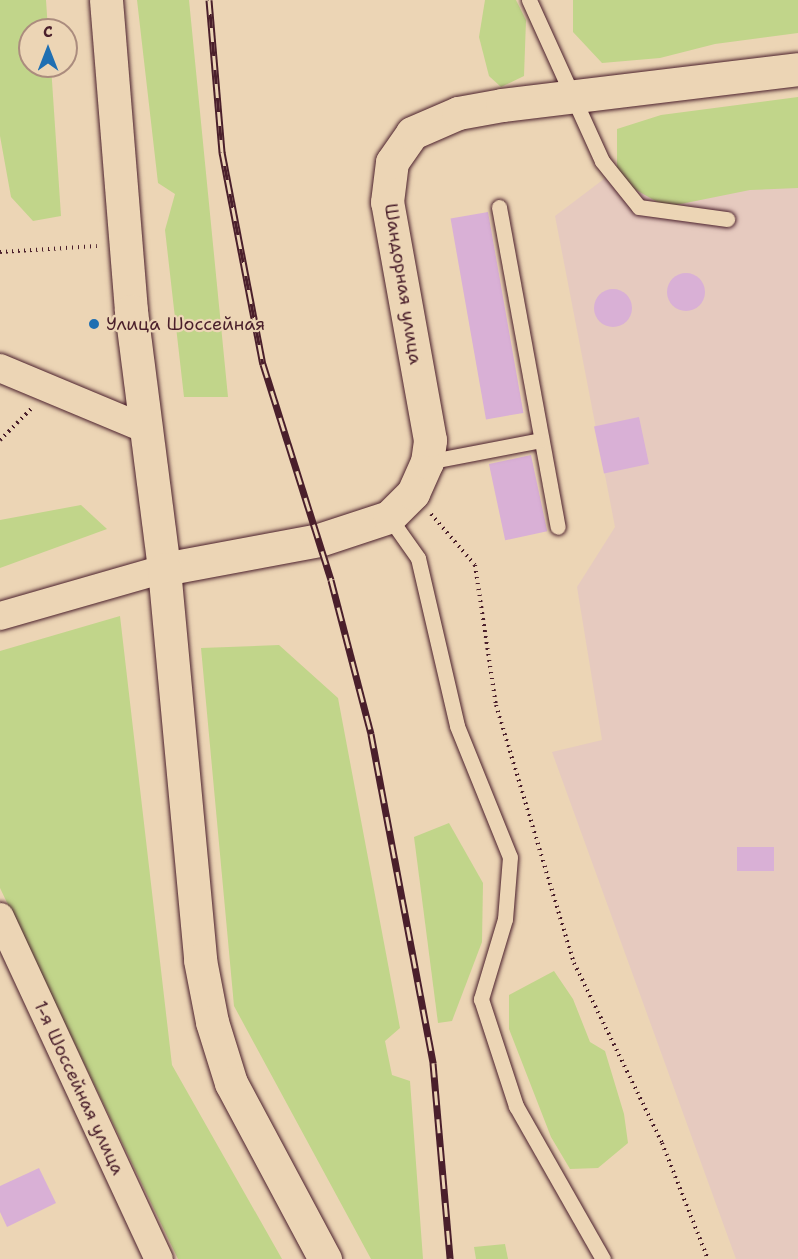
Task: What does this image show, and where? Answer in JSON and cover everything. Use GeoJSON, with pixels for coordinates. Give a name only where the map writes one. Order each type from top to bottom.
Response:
{"type":"FeatureCollection","features":[{"type":"Feature","properties":{"kind":"main road"},"geometry":{"type":"LineString","coordinates":[[106,0],[125,243],[164,569],[200,960],[212,1022],[231,1083],[325,1259]]}},
{"type":"Feature","properties":{"kind":"main road","name":"Шандорная улица"},"geometry":{"type":"LineString","coordinates":[[164,569],[319,540],[389,517],[413,493],[427,462],[430,440],[387,202],[392,162],[412,133],[458,113],[573,95],[798,69]]}},
{"type":"Feature","properties":{"kind":"street"},"geometry":{"type":"LineString","coordinates":[[0,368],[146,429]]}},
{"type":"Feature","properties":{"kind":"street"},"geometry":{"type":"LineString","coordinates":[[0,616],[164,569]]}},
{"type":"Feature","properties":{"kind":"street","name":"1-я Шоссейная улица"},"geometry":{"type":"LineString","coordinates":[[0,917],[159,1259]]}},
{"type":"Feature","properties":{"kind":"lane"},"geometry":{"type":"LineString","coordinates":[[529,0],[602,161],[639,207],[728,219]]}},
{"type":"Feature","properties":{"kind":"lane"},"geometry":{"type":"LineString","coordinates":[[499,207],[558,527]]}},
{"type":"Feature","properties":{"kind":"lane"},"geometry":{"type":"LineString","coordinates":[[427,462],[541,440]]}},
{"type":"Feature","properties":{"kind":"lane"},"geometry":{"type":"LineString","coordinates":[[389,517],[418,558],[457,726],[510,857],[505,919],[481,999],[516,1106],[603,1259]]}},
{"type":"Feature","properties":{"kind":"path"},"geometry":{"type":"LineString","coordinates":[[0,252],[125,243]]}},
{"type":"Feature","properties":{"kind":"path"},"geometry":{"type":"LineString","coordinates":[[0,440],[50,389]]}},
{"type":"Feature","properties":{"kind":"path"},"geometry":{"type":"LineString","coordinates":[[413,493],[475,565],[496,705],[574,963],[662,1143],[708,1259]]}},
{"type":"Feature","properties":{"kind":"shaded area"},"geometry":{"type":"Polygon","coordinates":[[[798,134],[798,1259],[736,1259],[552,752],[602,740],[577,587],[615,527],[555,216],[637,154],[798,134]]]}},
{"type":"Feature","properties":{"kind":"green space"},"geometry":{"type":"Polygon","coordinates":[[[0,0],[46,0],[47,18],[18,18],[18,78],[52,78],[61,216],[33,221],[11,197],[0,136],[0,0]]]}},
{"type":"Feature","properties":{"kind":"green space"},"geometry":{"type":"Polygon","coordinates":[[[137,0],[189,0],[228,397],[184,397],[165,230],[175,194],[158,183],[137,0]]]}},
{"type":"Feature","properties":{"kind":"green space"},"geometry":{"type":"Polygon","coordinates":[[[485,0],[516,0],[526,20],[524,76],[501,87],[489,76],[479,37],[485,0]]]}},
{"type":"Feature","properties":{"kind":"green space"},"geometry":{"type":"Polygon","coordinates":[[[573,0],[798,0],[798,33],[715,44],[660,58],[602,63],[573,32],[573,0]]]}},
{"type":"Feature","properties":{"kind":"green space"},"geometry":{"type":"Polygon","coordinates":[[[798,97],[798,188],[750,190],[666,207],[617,179],[617,129],[661,115],[798,97]]]}},
{"type":"Feature","properties":{"kind":"green space"},"geometry":{"type":"Polygon","coordinates":[[[81,505],[107,529],[0,568],[0,520],[81,505]]]}},
{"type":"Feature","properties":{"kind":"green space"},"geometry":{"type":"Polygon","coordinates":[[[120,616],[172,1065],[282,1259],[178,1259],[0,888],[0,651],[120,616]]]}},
{"type":"Feature","properties":{"kind":"green space"},"geometry":{"type":"Polygon","coordinates":[[[279,645],[338,698],[400,1028],[385,1041],[392,1075],[410,1081],[423,1259],[371,1259],[234,1006],[201,648],[279,645]]]}},
{"type":"Feature","properties":{"kind":"green space"},"geometry":{"type":"Polygon","coordinates":[[[449,823],[483,883],[482,942],[452,1021],[438,1023],[414,837],[449,823]]]}},
{"type":"Feature","properties":{"kind":"green space"},"geometry":{"type":"Polygon","coordinates":[[[554,971],[573,999],[590,1042],[605,1051],[624,1114],[628,1143],[598,1168],[570,1169],[551,1137],[509,1029],[509,995],[554,971]]]}},
{"type":"Feature","properties":{"kind":"green space"},"geometry":{"type":"Polygon","coordinates":[[[505,1244],[508,1259],[476,1259],[474,1247],[505,1244]]]}},
{"type":"Feature","properties":{"kind":"building"},"geometry":{"type":"Polygon","coordinates":[[[488,212],[523,413],[486,419],[451,219],[488,212]]]}},
{"type":"Feature","properties":{"kind":"building"},"geometry":{"type":"Polygon","coordinates":[[[686,273],[700,278],[705,292],[700,306],[686,311],[672,306],[667,292],[672,278],[686,273]]]}},
{"type":"Feature","properties":{"kind":"building"},"geometry":{"type":"Polygon","coordinates":[[[613,289],[627,294],[632,308],[627,322],[613,327],[599,322],[594,308],[599,294],[613,289]]]}},
{"type":"Feature","properties":{"kind":"building"},"geometry":{"type":"Polygon","coordinates":[[[639,417],[649,464],[604,474],[594,427],[639,417]]]}},
{"type":"Feature","properties":{"kind":"building"},"geometry":{"type":"Polygon","coordinates":[[[531,455],[547,531],[505,540],[489,464],[531,455]]]}},
{"type":"Feature","properties":{"kind":"building"},"geometry":{"type":"Polygon","coordinates":[[[737,847],[774,847],[774,871],[737,871],[737,847]]]}},
{"type":"Feature","properties":{"kind":"building"},"geometry":{"type":"Polygon","coordinates":[[[39,1168],[56,1203],[7,1227],[0,1212],[0,1186],[39,1168]]]}},
{"type":"Feature","properties":{"kind":"railway"},"geometry":{"type":"LineString","coordinates":[[209,0],[222,152],[263,364],[331,580],[371,734],[433,1063],[450,1259]]}},
{"type":"Feature","properties":{"kind":"place","name":"Улица Шоссейная"},"geometry":{"type":"Point","coordinates":[94,324]}}]}
